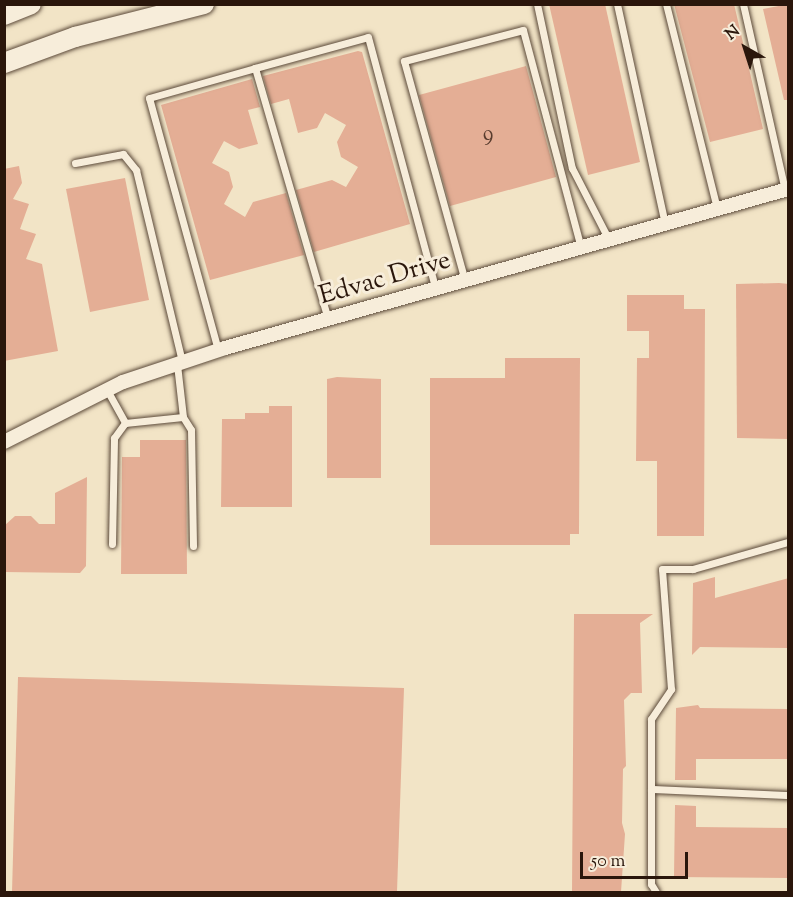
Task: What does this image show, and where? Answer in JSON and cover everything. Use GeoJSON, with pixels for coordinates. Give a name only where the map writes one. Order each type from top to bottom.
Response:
{"type":"FeatureCollection","features":[{"type":"Feature","properties":{"kind":"main road"},"geometry":{"type":"LineString","coordinates":[[4,15],[30,4]]}},
{"type":"Feature","properties":{"kind":"main road"},"geometry":{"type":"LineString","coordinates":[[4,63],[75,37],[204,4]]}},
{"type":"Feature","properties":{"kind":"street","name":"Edvac Drive"},"geometry":{"type":"LineString","coordinates":[[4,442],[107,390],[218,350],[787,189]]}},
{"type":"Feature","properties":{"kind":"lane"},"geometry":{"type":"LineString","coordinates":[[537,4],[572,168],[609,240]]}},
{"type":"Feature","properties":{"kind":"lane"},"geometry":{"type":"LineString","coordinates":[[617,4],[665,224]]}},
{"type":"Feature","properties":{"kind":"lane"},"geometry":{"type":"LineString","coordinates":[[666,4],[717,209]]}},
{"type":"Feature","properties":{"kind":"lane"},"geometry":{"type":"LineString","coordinates":[[743,4],[787,189]]}},
{"type":"Feature","properties":{"kind":"lane"},"geometry":{"type":"LineString","coordinates":[[465,281],[404,61],[523,30],[581,248]]}},
{"type":"Feature","properties":{"kind":"lane"},"geometry":{"type":"LineString","coordinates":[[218,350],[149,98],[255,68],[368,37],[436,290]]}},
{"type":"Feature","properties":{"kind":"lane"},"geometry":{"type":"LineString","coordinates":[[255,68],[328,320]]}},
{"type":"Feature","properties":{"kind":"lane"},"geometry":{"type":"LineString","coordinates":[[75,163],[123,154],[136,170],[179,363],[183,417],[191,430],[193,546]]}},
{"type":"Feature","properties":{"kind":"lane"},"geometry":{"type":"LineString","coordinates":[[107,390],[126,423]]}},
{"type":"Feature","properties":{"kind":"lane"},"geometry":{"type":"LineString","coordinates":[[112,544],[114,438],[126,423],[183,417]]}},
{"type":"Feature","properties":{"kind":"lane"},"geometry":{"type":"LineString","coordinates":[[656,892],[651,884],[651,719],[671,689],[662,569],[693,569],[789,542]]}},
{"type":"Feature","properties":{"kind":"lane"},"geometry":{"type":"LineString","coordinates":[[651,789],[789,795]]}},
{"type":"Feature","properties":{"kind":"building"},"geometry":{"type":"Polygon","coordinates":[[[549,4],[605,4],[640,162],[588,175],[549,4]]]}},
{"type":"Feature","properties":{"kind":"building"},"geometry":{"type":"Polygon","coordinates":[[[674,4],[734,4],[763,129],[710,142],[674,4]]]}},
{"type":"Feature","properties":{"kind":"building"},"geometry":{"type":"Polygon","coordinates":[[[789,4],[789,100],[784,100],[763,9],[789,4]]]}},
{"type":"Feature","properties":{"kind":"building"},"geometry":{"type":"Polygon","coordinates":[[[358,51],[362,52],[410,224],[314,252],[296,190],[332,180],[346,187],[358,167],[341,157],[337,142],[346,125],[325,113],[317,128],[298,133],[289,99],[271,104],[263,76],[358,51]]]}},
{"type":"Feature","properties":{"kind":"building"},"geometry":{"type":"Polygon","coordinates":[[[526,66],[556,177],[450,206],[419,95],[526,66]]]}},
{"type":"Feature","properties":{"kind":"building"},"geometry":{"type":"Polygon","coordinates":[[[252,79],[260,107],[248,110],[258,144],[239,149],[224,141],[212,163],[229,172],[233,187],[224,204],[245,217],[253,202],[286,193],[304,255],[210,280],[161,105],[252,79]]]}},
{"type":"Feature","properties":{"kind":"building"},"geometry":{"type":"Polygon","coordinates":[[[19,166],[22,183],[13,199],[29,204],[20,229],[36,234],[26,259],[42,264],[58,351],[4,361],[4,169],[19,166]]]}},
{"type":"Feature","properties":{"kind":"building"},"geometry":{"type":"Polygon","coordinates":[[[125,178],[149,300],[90,312],[66,189],[125,178]]]}},
{"type":"Feature","properties":{"kind":"building"},"geometry":{"type":"Polygon","coordinates":[[[736,284],[789,284],[789,439],[737,438],[736,284]]]}},
{"type":"Feature","properties":{"kind":"building"},"geometry":{"type":"Polygon","coordinates":[[[627,295],[684,295],[684,309],[705,309],[704,536],[657,536],[657,461],[636,461],[637,358],[649,358],[649,331],[627,331],[627,295]]]}},
{"type":"Feature","properties":{"kind":"building"},"geometry":{"type":"Polygon","coordinates":[[[505,358],[580,358],[579,534],[570,534],[570,545],[430,545],[430,378],[505,378],[505,358]]]}},
{"type":"Feature","properties":{"kind":"building"},"geometry":{"type":"Polygon","coordinates":[[[337,377],[381,379],[381,478],[327,478],[327,379],[337,377]]]}},
{"type":"Feature","properties":{"kind":"building"},"geometry":{"type":"Polygon","coordinates":[[[269,406],[292,406],[292,507],[221,507],[222,419],[245,419],[245,413],[269,413],[269,406]]]}},
{"type":"Feature","properties":{"kind":"building"},"geometry":{"type":"Polygon","coordinates":[[[140,440],[186,440],[187,574],[121,574],[122,457],[140,457],[140,440]]]}},
{"type":"Feature","properties":{"kind":"building"},"geometry":{"type":"Polygon","coordinates":[[[87,477],[86,566],[80,573],[4,572],[4,526],[15,516],[31,516],[39,524],[55,524],[55,493],[87,477]]]}},
{"type":"Feature","properties":{"kind":"building"},"geometry":{"type":"Polygon","coordinates":[[[715,577],[715,598],[789,578],[789,648],[700,647],[692,655],[693,583],[715,577]]]}},
{"type":"Feature","properties":{"kind":"building"},"geometry":{"type":"Polygon","coordinates":[[[574,614],[653,614],[640,623],[642,693],[631,693],[624,700],[626,766],[623,769],[622,823],[625,834],[621,892],[572,892],[574,614]]]}},
{"type":"Feature","properties":{"kind":"building"},"geometry":{"type":"Polygon","coordinates":[[[18,677],[404,688],[397,892],[12,892],[18,677]]]}},
{"type":"Feature","properties":{"kind":"building"},"geometry":{"type":"Polygon","coordinates":[[[698,705],[700,708],[789,709],[789,759],[696,759],[696,780],[675,780],[676,708],[698,705]]]}},
{"type":"Feature","properties":{"kind":"building"},"geometry":{"type":"Polygon","coordinates":[[[675,805],[696,806],[696,827],[789,828],[789,878],[674,877],[675,805]]]}}]}
